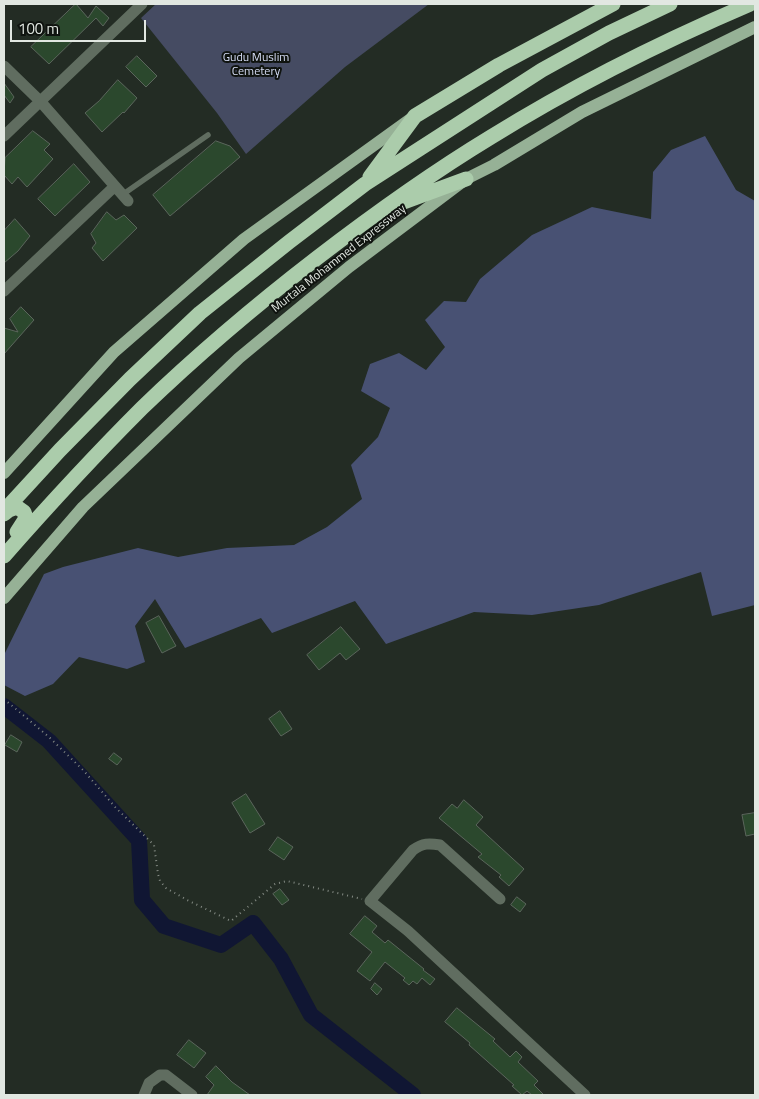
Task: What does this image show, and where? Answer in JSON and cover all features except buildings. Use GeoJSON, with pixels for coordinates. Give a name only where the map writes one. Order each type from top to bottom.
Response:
{"type":"FeatureCollection","features":[{"type":"Feature","properties":{"kind":"highway"},"geometry":{"type":"LineString","coordinates":[[365,184],[414,116],[596,8],[613,4]]}},
{"type":"Feature","properties":{"kind":"highway"},"geometry":{"type":"LineString","coordinates":[[4,513],[60,450],[130,379],[200,314],[288,242],[365,184],[542,70],[608,33],[670,4]]}},
{"type":"Feature","properties":{"kind":"highway","name":"Murtala Mohammed Expressway"},"geometry":{"type":"LineString","coordinates":[[4,556],[38,517],[142,408],[217,339],[281,286],[379,211],[492,136],[559,98],[624,63],[710,21],[750,4]]}},
{"type":"Feature","properties":{"kind":"highway"},"geometry":{"type":"LineString","coordinates":[[379,211],[466,180]]}},
{"type":"Feature","properties":{"kind":"highway"},"geometry":{"type":"LineString","coordinates":[[4,513],[17,508],[24,512],[26,516],[22,526],[4,549]]}},
{"type":"Feature","properties":{"kind":"main road","name":"Murtala Mohammed Expressway"},"geometry":{"type":"LineString","coordinates":[[4,598],[82,507],[239,358],[349,267],[466,180],[494,166],[582,112],[755,27]]}},
{"type":"Feature","properties":{"kind":"main road"},"geometry":{"type":"LineString","coordinates":[[4,473],[114,352],[244,239],[414,116]]}},
{"type":"Feature","properties":{"kind":"street"},"geometry":{"type":"LineString","coordinates":[[4,136],[142,4]]}},
{"type":"Feature","properties":{"kind":"street"},"geometry":{"type":"LineString","coordinates":[[4,66],[40,101],[122,194],[4,291]]}},
{"type":"Feature","properties":{"kind":"street"},"geometry":{"type":"LineString","coordinates":[[500,899],[440,845],[430,843],[421,844],[412,850],[370,901],[408,931],[585,1095]]}},
{"type":"Feature","properties":{"kind":"street"},"geometry":{"type":"LineString","coordinates":[[144,1095],[149,1083],[160,1074],[166,1075],[192,1095]]}},
{"type":"Feature","properties":{"kind":"lane"},"geometry":{"type":"LineString","coordinates":[[122,194],[208,135]]}},
{"type":"Feature","properties":{"kind":"path"},"geometry":{"type":"LineString","coordinates":[[4,699],[49,737],[154,845],[160,881],[166,888],[187,900],[231,921],[275,884],[287,880],[370,901]]}},
{"type":"Feature","properties":{"kind":"green space","name":"Gudu Muslim Cemetery"},"geometry":{"type":"Polygon","coordinates":[[[156,4],[429,4],[345,67],[246,154],[217,113],[141,18],[156,4]]]}},
{"type":"Feature","properties":{"kind":"shaded area"},"geometry":{"type":"Polygon","coordinates":[[[705,136],[736,190],[755,201],[755,605],[712,616],[701,572],[599,605],[532,615],[474,612],[386,644],[355,601],[272,633],[261,618],[185,648],[155,599],[135,626],[145,662],[127,669],[79,657],[53,684],[25,696],[4,685],[4,655],[44,574],[63,567],[138,548],[178,557],[227,548],[294,545],[327,527],[362,499],[351,465],[378,437],[390,408],[361,391],[370,364],[399,353],[426,370],[445,347],[425,320],[444,301],[466,302],[480,279],[532,235],[592,207],[651,219],[653,172],[671,150],[705,136]]]}},
{"type":"Feature","properties":{"kind":"waterway"},"geometry":{"type":"LineString","coordinates":[[4,706],[49,741],[139,840],[142,900],[164,926],[221,945],[253,923],[281,959],[311,1015],[413,1095]]}}]}
